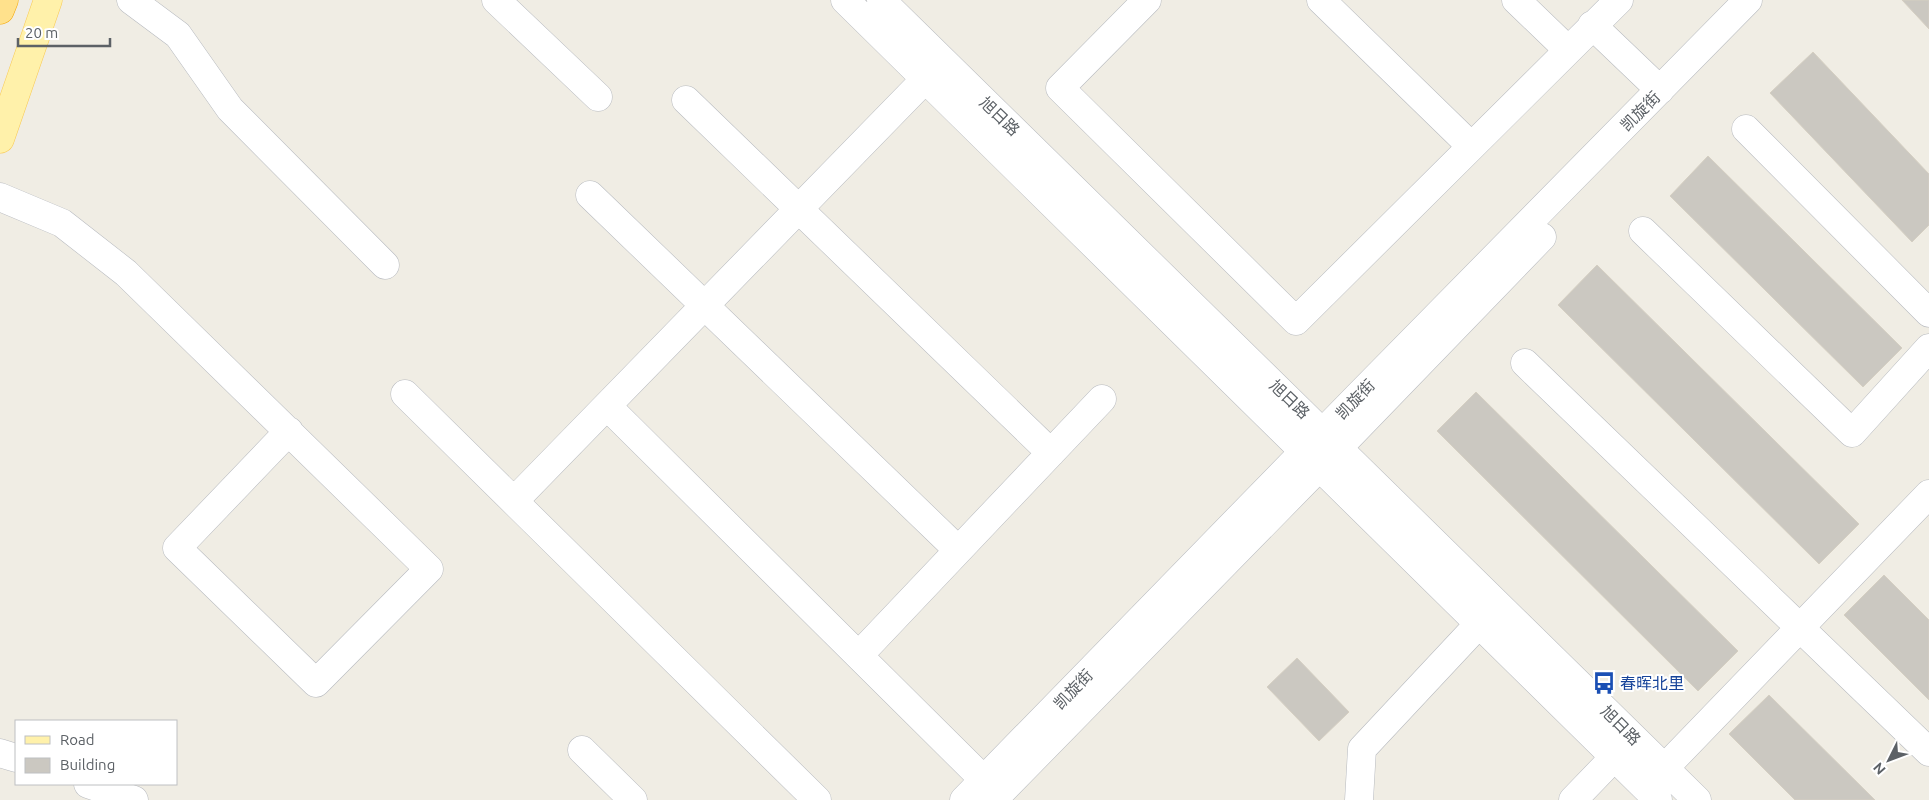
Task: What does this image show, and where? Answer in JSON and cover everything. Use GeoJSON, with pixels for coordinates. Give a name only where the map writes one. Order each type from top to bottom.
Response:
{"type":"FeatureCollection","features":[{"type":"Feature","properties":{"kind":"highway"},"geometry":{"type":"LineString","coordinates":[[0,10],[4,0]]}},
{"type":"Feature","properties":{"kind":"main road"},"geometry":{"type":"LineString","coordinates":[[0,139],[48,0]]}},
{"type":"Feature","properties":{"kind":"street"},"geometry":{"type":"LineString","coordinates":[[131,0],[178,35],[230,109],[385,265]]}},
{"type":"Feature","properties":{"kind":"street"},"geometry":{"type":"LineString","coordinates":[[496,0],[598,97]]}},
{"type":"Feature","properties":{"kind":"street","name":"旭日路"},"geometry":{"type":"LineString","coordinates":[[845,0],[934,69],[1322,449],[1498,604],[1697,800]]}},
{"type":"Feature","properties":{"kind":"street","name":"旭日路"},"geometry":{"type":"LineString","coordinates":[[882,0],[934,69]]}},
{"type":"Feature","properties":{"kind":"street"},"geometry":{"type":"LineString","coordinates":[[1147,0],[1060,88],[1296,321],[1619,0]]}},
{"type":"Feature","properties":{"kind":"street"},"geometry":{"type":"LineString","coordinates":[[1321,0],[1471,146]]}},
{"type":"Feature","properties":{"kind":"street"},"geometry":{"type":"LineString","coordinates":[[1516,0],[1568,50]]}},
{"type":"Feature","properties":{"kind":"street","name":"凯旋街"},"geometry":{"type":"LineString","coordinates":[[1322,449],[1660,90],[1748,0]]}},
{"type":"Feature","properties":{"kind":"street","name":"凯旋街"},"geometry":{"type":"LineString","coordinates":[[964,800],[989,790],[1322,449],[1770,0]]}},
{"type":"Feature","properties":{"kind":"street"},"geometry":{"type":"LineString","coordinates":[[1592,26],[1660,90]]}},
{"type":"Feature","properties":{"kind":"street"},"geometry":{"type":"LineString","coordinates":[[514,501],[934,69]]}},
{"type":"Feature","properties":{"kind":"street"},"geometry":{"type":"LineString","coordinates":[[686,100],[1051,453]]}},
{"type":"Feature","properties":{"kind":"street"},"geometry":{"type":"LineString","coordinates":[[1746,129],[1929,313]]}},
{"type":"Feature","properties":{"kind":"street"},"geometry":{"type":"LineString","coordinates":[[590,195],[958,550]]}},
{"type":"Feature","properties":{"kind":"street"},"geometry":{"type":"LineString","coordinates":[[0,197],[62,223],[126,273],[430,569],[316,683],[177,548],[289,432]]}},
{"type":"Feature","properties":{"kind":"street"},"geometry":{"type":"LineString","coordinates":[[1644,230],[1852,433],[1929,348]]}},
{"type":"Feature","properties":{"kind":"street"},"geometry":{"type":"LineString","coordinates":[[1525,363],[1929,752]]}},
{"type":"Feature","properties":{"kind":"street"},"geometry":{"type":"LineString","coordinates":[[405,394],[817,800]]}},
{"type":"Feature","properties":{"kind":"street"},"geometry":{"type":"LineString","coordinates":[[860,654],[1102,399]]}},
{"type":"Feature","properties":{"kind":"street"},"geometry":{"type":"LineString","coordinates":[[607,406],[860,654],[989,790]]}},
{"type":"Feature","properties":{"kind":"street","name":"旭日路"},"geometry":{"type":"LineString","coordinates":[[1322,449],[1480,623],[1652,794]]}},
{"type":"Feature","properties":{"kind":"street"},"geometry":{"type":"LineString","coordinates":[[1652,794],[1664,768],[1800,628],[1926,504]]}},
{"type":"Feature","properties":{"kind":"street"},"geometry":{"type":"LineString","coordinates":[[1359,800],[1362,749],[1498,604]]}},
{"type":"Feature","properties":{"kind":"street"},"geometry":{"type":"LineString","coordinates":[[1574,800],[1633,737]]}},
{"type":"Feature","properties":{"kind":"street"},"geometry":{"type":"LineString","coordinates":[[582,750],[633,800]]}},
{"type":"Feature","properties":{"kind":"street"},"geometry":{"type":"LineString","coordinates":[[0,753],[15,758]]}},
{"type":"Feature","properties":{"kind":"street"},"geometry":{"type":"LineString","coordinates":[[91,785],[134,800]]}},
{"type":"Feature","properties":{"kind":"building"},"geometry":{"type":"Polygon","coordinates":[[[1902,0],[1929,0],[1929,29],[1902,0]]]}},
{"type":"Feature","properties":{"kind":"building"},"geometry":{"type":"Polygon","coordinates":[[[1813,52],[1929,174],[1929,225],[1912,242],[1770,93],[1813,52]]]}},
{"type":"Feature","properties":{"kind":"building"},"geometry":{"type":"Polygon","coordinates":[[[1708,156],[1902,348],[1863,387],[1670,196],[1708,156]]]}},
{"type":"Feature","properties":{"kind":"building"},"geometry":{"type":"Polygon","coordinates":[[[1597,265],[1859,524],[1819,564],[1558,305],[1597,265]]]}},
{"type":"Feature","properties":{"kind":"building"},"geometry":{"type":"Polygon","coordinates":[[[1476,392],[1738,651],[1698,691],[1437,431],[1476,392]]]}},
{"type":"Feature","properties":{"kind":"building"},"geometry":{"type":"Polygon","coordinates":[[[1884,575],[1929,620],[1929,700],[1844,615],[1884,575]]]}},
{"type":"Feature","properties":{"kind":"building"},"geometry":{"type":"Polygon","coordinates":[[[1297,658],[1349,712],[1319,741],[1267,687],[1297,658]]]}},
{"type":"Feature","properties":{"kind":"building"},"geometry":{"type":"Polygon","coordinates":[[[1769,695],[1875,800],[1795,800],[1729,734],[1769,695]]]}},
{"type":"Feature","properties":{"kind":"place","name":"春晖北里"},"geometry":{"type":"Point","coordinates":[1604,683]}}]}
